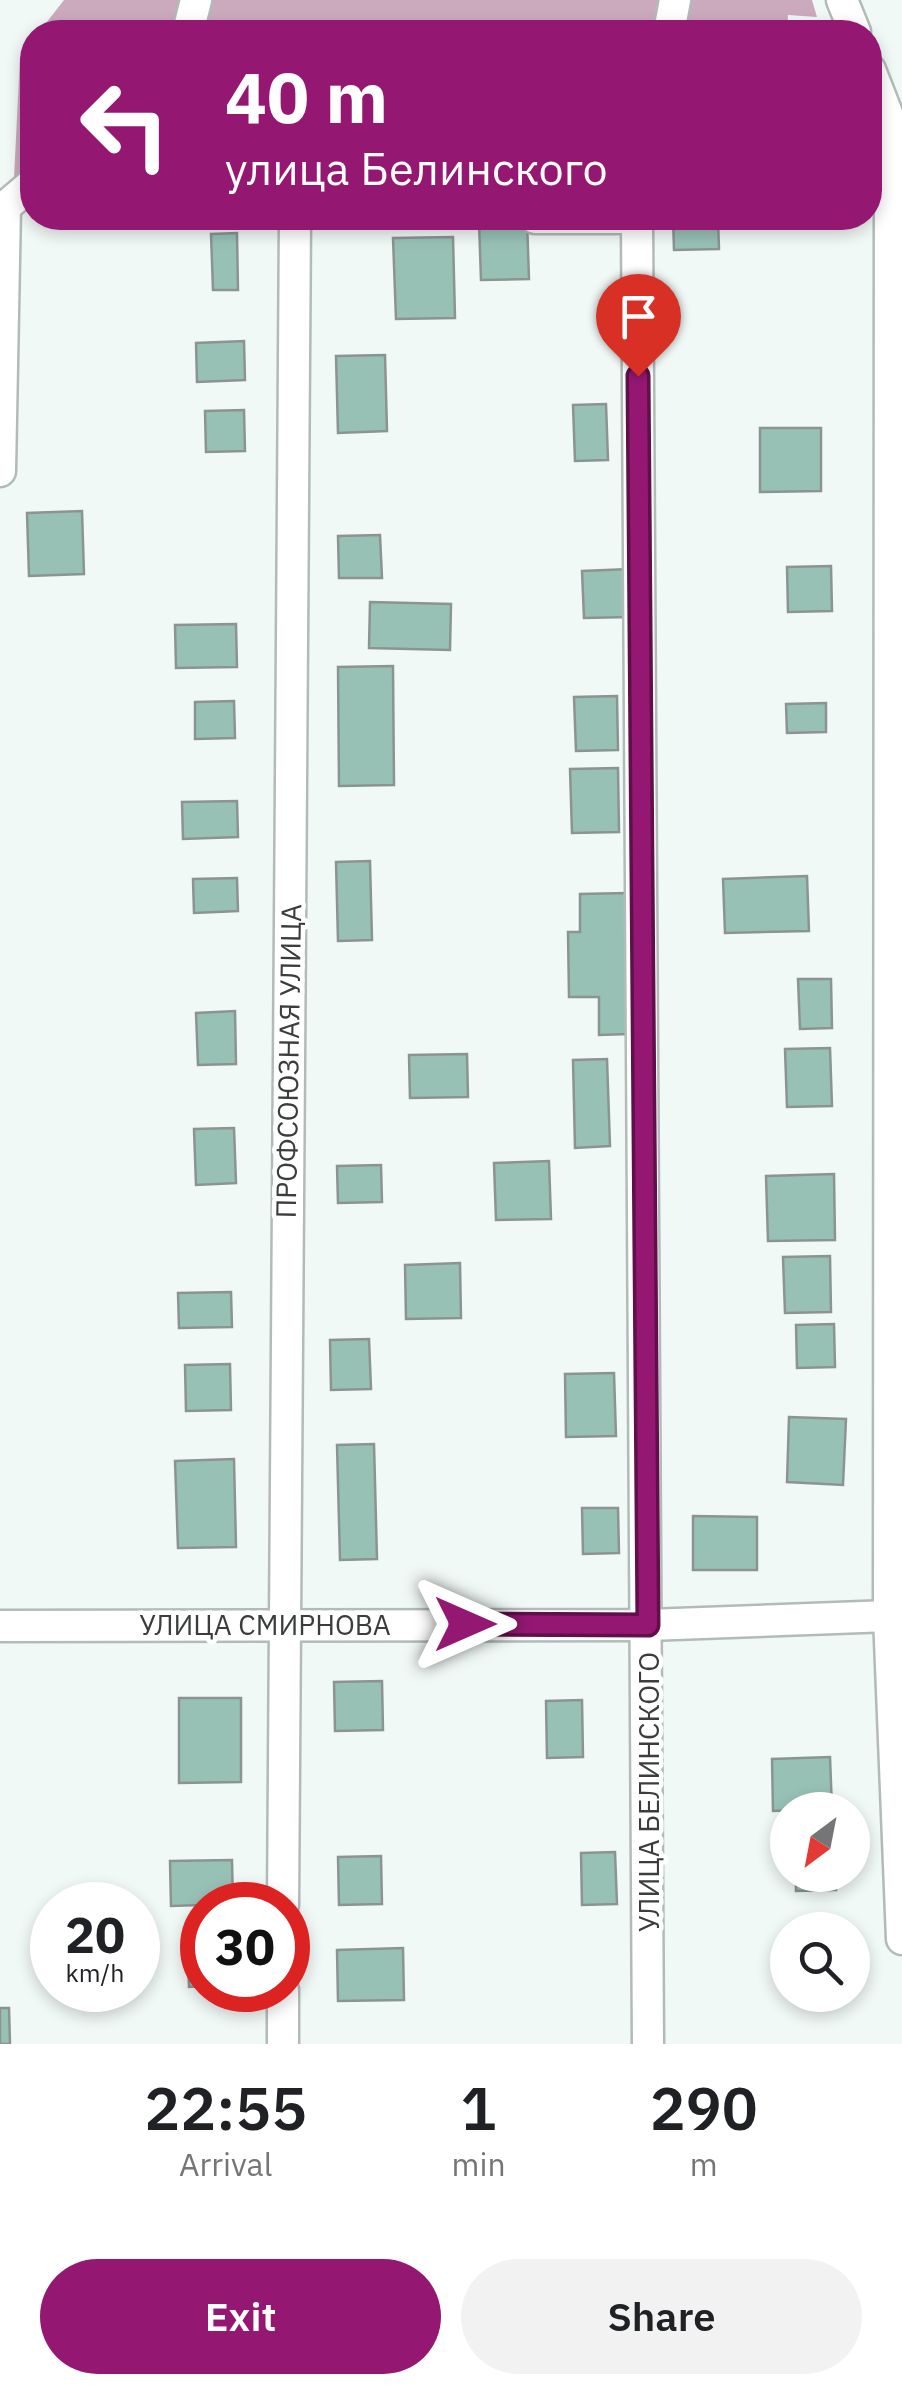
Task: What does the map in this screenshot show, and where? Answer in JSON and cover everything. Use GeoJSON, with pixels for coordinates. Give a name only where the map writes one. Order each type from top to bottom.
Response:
{"type":"FeatureCollection","features":[{"type":"Feature","properties":{"kind":"street"},"geometry":{"type":"LineString","coordinates":[[882,100],[890,120],[889,1616],[902,1939]]}},
{"type":"Feature","properties":{"kind":"street"},"geometry":{"type":"LineString","coordinates":[[0,471],[18,207]]}},
{"type":"Feature","properties":{"kind":"street","name":"ПРОФСОЮЗНАЯ УЛИЦА"},"geometry":{"type":"LineString","coordinates":[[283,1882],[296,230]]}},
{"type":"Feature","properties":{"kind":"street","name":"УЛИЦА БЕЛИНСКОГО"},"geometry":{"type":"LineString","coordinates":[[637,230],[648,2044]]}},
{"type":"Feature","properties":{"kind":"street","name":"УЛИЦА СМИРНОВА"},"geometry":{"type":"LineString","coordinates":[[0,1626],[282,1622],[648,1625],[889,1616]]}},
{"type":"Feature","properties":{"kind":"street"},"geometry":{"type":"LineString","coordinates":[[283,2012],[283,2044]]}},
{"type":"Feature","properties":{"kind":"shaded area"},"geometry":{"type":"Polygon","coordinates":[[[64,0],[812,0],[817,17],[788,15],[788,20],[48,20],[64,0]]]}},
{"type":"Feature","properties":{"kind":"shaded area"},"geometry":{"type":"Polygon","coordinates":[[[20,57],[20,178],[14,178],[20,57]]]}},
{"type":"Feature","properties":{"kind":"building"},"geometry":{"type":"Polygon","coordinates":[[[479,230],[527,230],[529,279],[481,280],[479,230]]]}},
{"type":"Feature","properties":{"kind":"building"},"geometry":{"type":"Polygon","coordinates":[[[673,230],[718,230],[719,249],[674,250],[673,230]]]}},
{"type":"Feature","properties":{"kind":"building"},"geometry":{"type":"Polygon","coordinates":[[[237,233],[238,290],[213,290],[211,234],[237,233]]]}},
{"type":"Feature","properties":{"kind":"building"},"geometry":{"type":"Polygon","coordinates":[[[453,237],[455,318],[396,319],[393,238],[453,237]]]}},
{"type":"Feature","properties":{"kind":"building"},"geometry":{"type":"Polygon","coordinates":[[[244,341],[245,380],[197,382],[196,343],[244,341]]]}},
{"type":"Feature","properties":{"kind":"building"},"geometry":{"type":"Polygon","coordinates":[[[385,355],[387,431],[338,433],[336,356],[385,355]]]}},
{"type":"Feature","properties":{"kind":"building"},"geometry":{"type":"Polygon","coordinates":[[[606,404],[608,460],[575,461],[573,405],[606,404]]]}},
{"type":"Feature","properties":{"kind":"building"},"geometry":{"type":"Polygon","coordinates":[[[244,410],[245,451],[206,452],[205,411],[244,410]]]}},
{"type":"Feature","properties":{"kind":"building"},"geometry":{"type":"Polygon","coordinates":[[[760,428],[821,428],[821,491],[760,492],[760,428]]]}},
{"type":"Feature","properties":{"kind":"building"},"geometry":{"type":"Polygon","coordinates":[[[82,511],[84,574],[29,576],[27,513],[82,511]]]}},
{"type":"Feature","properties":{"kind":"building"},"geometry":{"type":"Polygon","coordinates":[[[380,535],[382,578],[339,578],[338,536],[380,535]]]}},
{"type":"Feature","properties":{"kind":"building"},"geometry":{"type":"Polygon","coordinates":[[[831,566],[832,611],[788,612],[787,567],[831,566]]]}},
{"type":"Feature","properties":{"kind":"building"},"geometry":{"type":"Polygon","coordinates":[[[629,569],[630,617],[584,618],[582,571],[629,569]]]}},
{"type":"Feature","properties":{"kind":"building"},"geometry":{"type":"Polygon","coordinates":[[[370,602],[451,604],[450,650],[369,648],[370,602]]]}},
{"type":"Feature","properties":{"kind":"building"},"geometry":{"type":"Polygon","coordinates":[[[236,624],[237,667],[176,668],[175,625],[236,624]]]}},
{"type":"Feature","properties":{"kind":"building"},"geometry":{"type":"Polygon","coordinates":[[[393,666],[394,785],[339,786],[338,667],[393,666]]]}},
{"type":"Feature","properties":{"kind":"building"},"geometry":{"type":"Polygon","coordinates":[[[617,696],[618,750],[576,751],[574,697],[617,696]]]}},
{"type":"Feature","properties":{"kind":"building"},"geometry":{"type":"Polygon","coordinates":[[[234,701],[235,738],[195,739],[195,702],[234,701]]]}},
{"type":"Feature","properties":{"kind":"building"},"geometry":{"type":"Polygon","coordinates":[[[826,703],[826,732],[787,733],[786,704],[826,703]]]}},
{"type":"Feature","properties":{"kind":"building"},"geometry":{"type":"Polygon","coordinates":[[[618,768],[619,832],[572,833],[570,769],[618,768]]]}},
{"type":"Feature","properties":{"kind":"building"},"geometry":{"type":"Polygon","coordinates":[[[237,801],[238,837],[183,839],[182,802],[237,801]]]}},
{"type":"Feature","properties":{"kind":"building"},"geometry":{"type":"Polygon","coordinates":[[[370,861],[372,940],[338,941],[336,862],[370,861]]]}},
{"type":"Feature","properties":{"kind":"building"},"geometry":{"type":"Polygon","coordinates":[[[807,876],[809,931],[725,933],[723,879],[807,876]]]}},
{"type":"Feature","properties":{"kind":"building"},"geometry":{"type":"Polygon","coordinates":[[[237,878],[238,911],[194,913],[193,879],[237,878]]]}},
{"type":"Feature","properties":{"kind":"building"},"geometry":{"type":"Polygon","coordinates":[[[627,893],[629,1034],[599,1035],[599,997],[569,997],[568,932],[580,932],[580,894],[627,893]]]}},
{"type":"Feature","properties":{"kind":"building"},"geometry":{"type":"Polygon","coordinates":[[[798,979],[831,979],[832,1028],[800,1029],[798,979]]]}},
{"type":"Feature","properties":{"kind":"building"},"geometry":{"type":"Polygon","coordinates":[[[235,1011],[236,1064],[198,1065],[196,1013],[235,1011]]]}},
{"type":"Feature","properties":{"kind":"building"},"geometry":{"type":"Polygon","coordinates":[[[830,1048],[832,1106],[787,1107],[785,1049],[830,1048]]]}},
{"type":"Feature","properties":{"kind":"building"},"geometry":{"type":"Polygon","coordinates":[[[467,1054],[468,1097],[410,1098],[409,1055],[467,1054]]]}},
{"type":"Feature","properties":{"kind":"building"},"geometry":{"type":"Polygon","coordinates":[[[607,1059],[610,1146],[575,1148],[573,1060],[607,1059]]]}},
{"type":"Feature","properties":{"kind":"building"},"geometry":{"type":"Polygon","coordinates":[[[234,1128],[236,1183],[196,1185],[194,1129],[234,1128]]]}},
{"type":"Feature","properties":{"kind":"building"},"geometry":{"type":"Polygon","coordinates":[[[549,1161],[551,1219],[496,1220],[494,1163],[549,1161]]]}},
{"type":"Feature","properties":{"kind":"building"},"geometry":{"type":"Polygon","coordinates":[[[381,1165],[382,1202],[338,1203],[337,1166],[381,1165]]]}},
{"type":"Feature","properties":{"kind":"building"},"geometry":{"type":"Polygon","coordinates":[[[834,1174],[835,1240],[768,1241],[766,1176],[834,1174]]]}},
{"type":"Feature","properties":{"kind":"building"},"geometry":{"type":"Polygon","coordinates":[[[830,1256],[831,1312],[785,1313],[783,1257],[830,1256]]]}},
{"type":"Feature","properties":{"kind":"building"},"geometry":{"type":"Polygon","coordinates":[[[460,1263],[461,1318],[406,1319],[405,1265],[460,1263]]]}},
{"type":"Feature","properties":{"kind":"building"},"geometry":{"type":"Polygon","coordinates":[[[231,1292],[232,1327],[179,1328],[178,1293],[231,1292]]]}},
{"type":"Feature","properties":{"kind":"building"},"geometry":{"type":"Polygon","coordinates":[[[834,1324],[835,1367],[797,1368],[796,1325],[834,1324]]]}},
{"type":"Feature","properties":{"kind":"building"},"geometry":{"type":"Polygon","coordinates":[[[369,1339],[371,1389],[331,1390],[330,1340],[369,1339]]]}},
{"type":"Feature","properties":{"kind":"building"},"geometry":{"type":"Polygon","coordinates":[[[230,1364],[231,1410],[186,1411],[185,1365],[230,1364]]]}},
{"type":"Feature","properties":{"kind":"building"},"geometry":{"type":"Polygon","coordinates":[[[614,1373],[616,1436],[566,1437],[565,1374],[614,1373]]]}},
{"type":"Feature","properties":{"kind":"building"},"geometry":{"type":"Polygon","coordinates":[[[789,1417],[846,1419],[843,1485],[787,1482],[789,1417]]]}},
{"type":"Feature","properties":{"kind":"building"},"geometry":{"type":"Polygon","coordinates":[[[374,1444],[377,1559],[340,1560],[337,1445],[374,1444]]]}},
{"type":"Feature","properties":{"kind":"building"},"geometry":{"type":"Polygon","coordinates":[[[234,1459],[236,1547],[178,1548],[175,1461],[234,1459]]]}},
{"type":"Feature","properties":{"kind":"building"},"geometry":{"type":"Polygon","coordinates":[[[582,1508],[618,1508],[619,1553],[583,1554],[582,1508]]]}},
{"type":"Feature","properties":{"kind":"building"},"geometry":{"type":"Polygon","coordinates":[[[693,1516],[757,1517],[757,1570],[693,1570],[693,1516]]]}},
{"type":"Feature","properties":{"kind":"building"},"geometry":{"type":"Polygon","coordinates":[[[382,1681],[383,1730],[335,1731],[334,1682],[382,1681]]]}},
{"type":"Feature","properties":{"kind":"building"},"geometry":{"type":"Polygon","coordinates":[[[179,1698],[241,1698],[241,1782],[179,1783],[179,1698]]]}},
{"type":"Feature","properties":{"kind":"building"},"geometry":{"type":"Polygon","coordinates":[[[582,1700],[583,1757],[547,1758],[546,1701],[582,1700]]]}},
{"type":"Feature","properties":{"kind":"building"},"geometry":{"type":"Polygon","coordinates":[[[830,1757],[831,1792],[773,1792],[772,1759],[830,1757]]]}},
{"type":"Feature","properties":{"kind":"building"},"geometry":{"type":"Polygon","coordinates":[[[615,1852],[617,1904],[582,1905],[581,1853],[615,1852]]]}},
{"type":"Feature","properties":{"kind":"building"},"geometry":{"type":"Polygon","coordinates":[[[381,1856],[382,1904],[339,1905],[338,1857],[381,1856]]]}},
{"type":"Feature","properties":{"kind":"building"},"geometry":{"type":"Polygon","coordinates":[[[232,1860],[232,1882],[180,1882],[180,1906],[171,1906],[170,1861],[232,1860]]]}},
{"type":"Feature","properties":{"kind":"building"},"geometry":{"type":"Polygon","coordinates":[[[403,1948],[404,2000],[338,2001],[337,1950],[403,1948]]]}},
{"type":"Feature","properties":{"kind":"building"},"geometry":{"type":"Polygon","coordinates":[[[0,2008],[9,2008],[10,2044],[0,2044],[0,2008]]]}},
{"type":"Feature","properties":{"kind":"route"},"geometry":{"type":"LineString","coordinates":[[465,1624],[648,1625],[638,376]]}}]}
